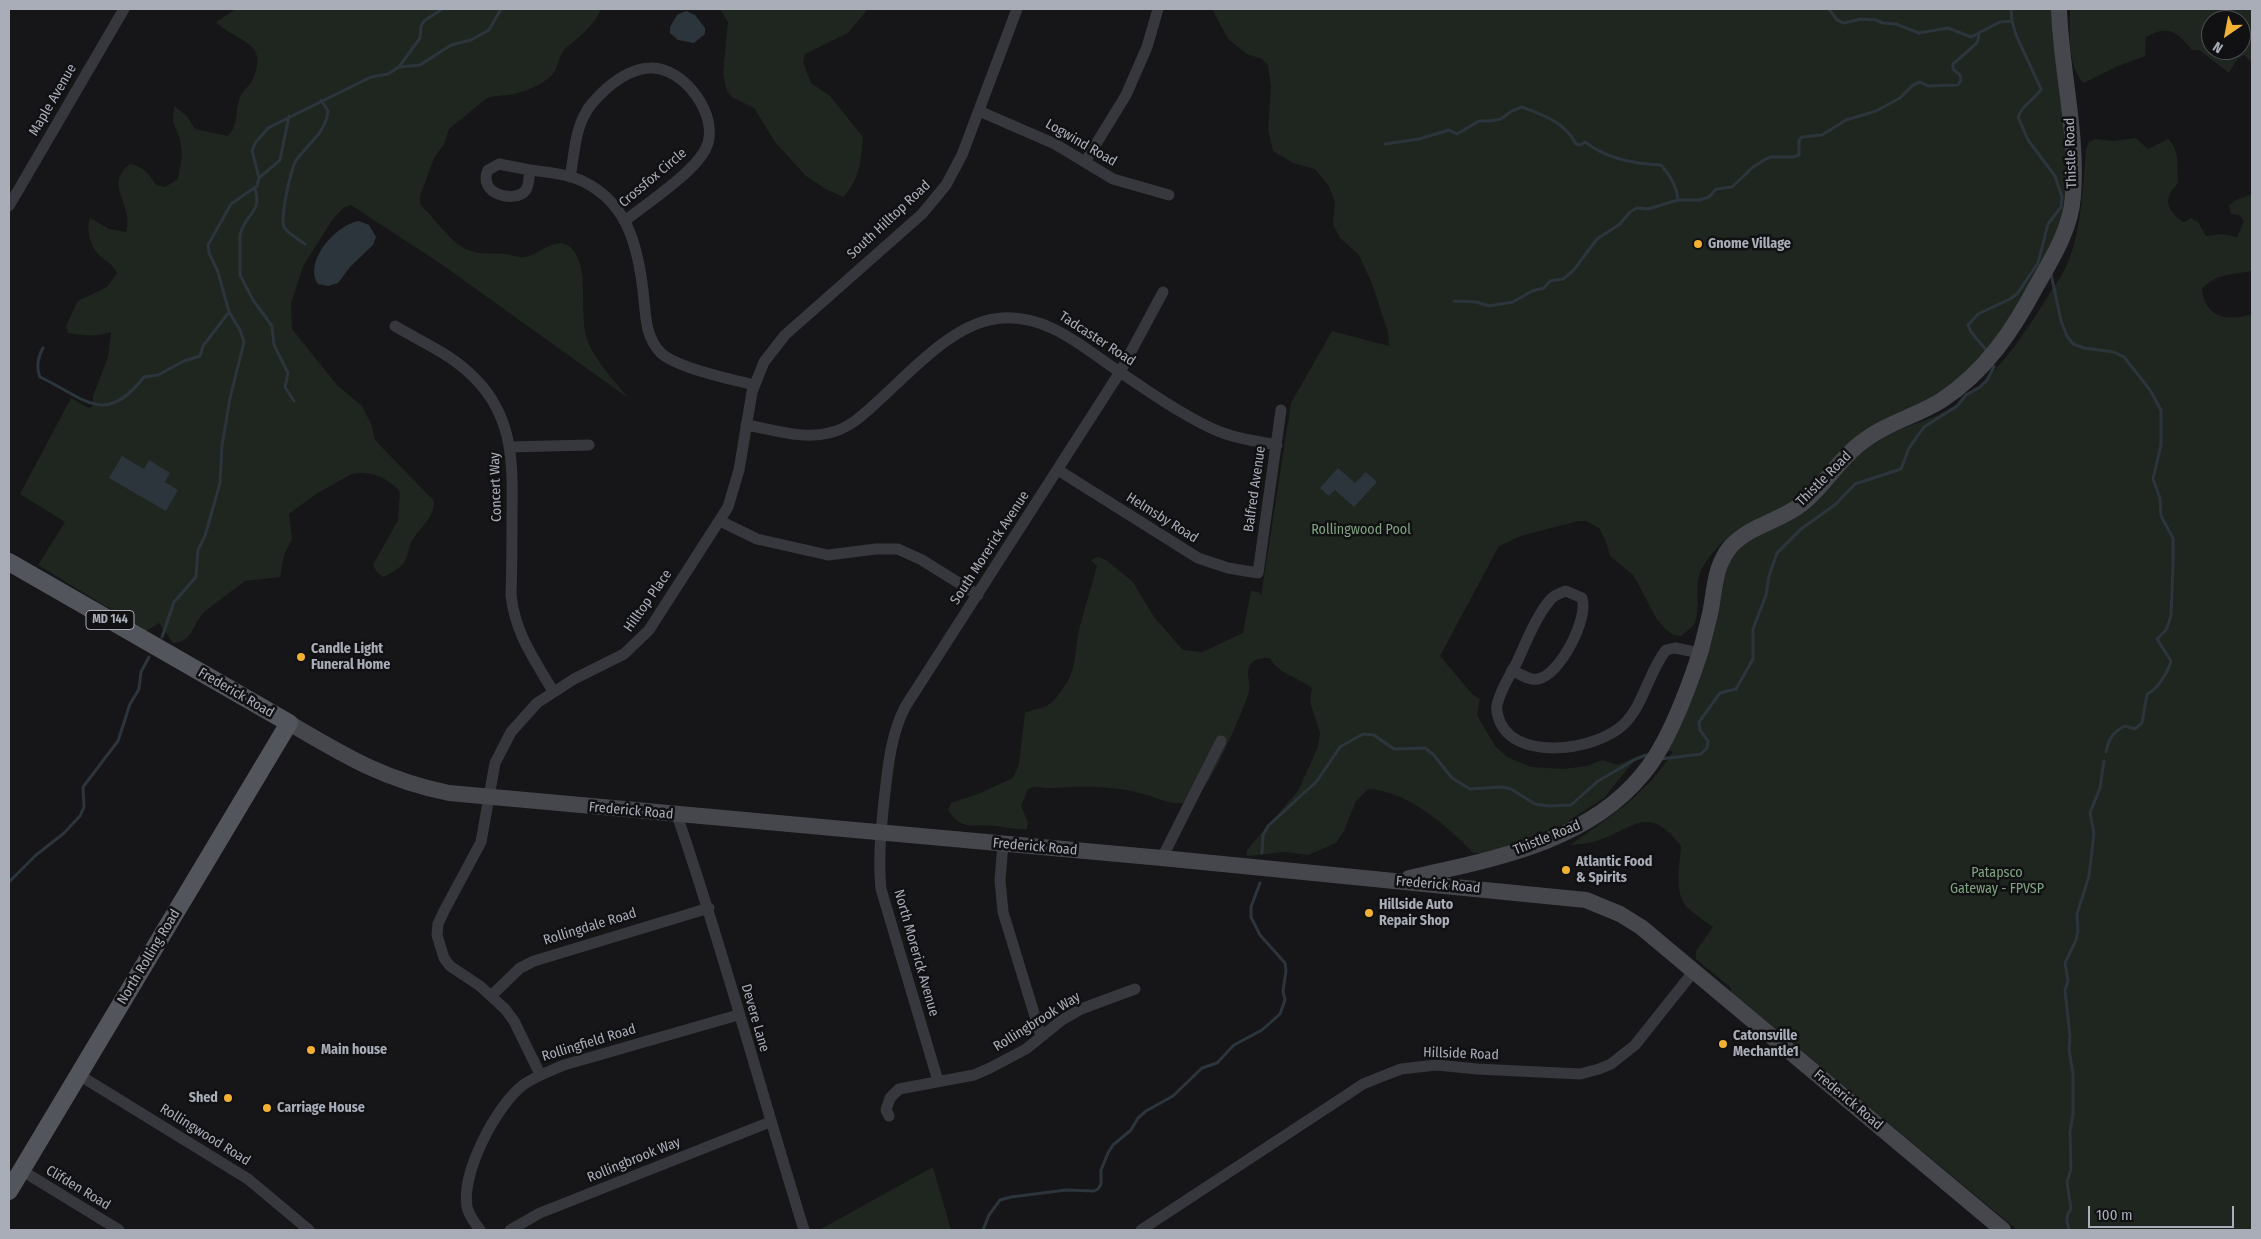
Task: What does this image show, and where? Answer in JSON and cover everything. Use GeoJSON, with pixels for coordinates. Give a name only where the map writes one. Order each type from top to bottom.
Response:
{"type":"FeatureCollection","features":[{"type":"Feature","properties":{"kind":"main road","name":"Thistle Road"},"geometry":{"type":"LineString","coordinates":[[1394,882],[1487,861],[1567,833],[1584,824],[1625,792],[1643,774],[1655,756],[1677,712],[1700,653],[1717,573],[1722,558],[1731,547],[1742,536],[1802,504],[1860,443],[1876,432],[1929,408],[1943,399],[1991,358],[2028,304],[2050,262],[2070,216],[2074,160],[2059,9]]}},
{"type":"Feature","properties":{"kind":"main road","name":"Frederick Road"},"geometry":{"type":"LineString","coordinates":[[9,562],[345,756],[390,777],[433,790],[490,798],[1561,896],[1586,900],[1604,906],[1634,923],[1694,971],[2003,1230]]}},
{"type":"Feature","properties":{"kind":"main road","name":"North Rolling Road"},"geometry":{"type":"LineString","coordinates":[[9,1191],[289,723]]}},
{"type":"Feature","properties":{"kind":"street","name":"Maple Avenue"},"geometry":{"type":"LineString","coordinates":[[9,206],[124,9]]}},
{"type":"Feature","properties":{"kind":"street","name":"South Hilltop Road"},"geometry":{"type":"LineString","coordinates":[[746,425],[754,385],[764,362],[785,334],[922,214],[940,194],[962,155],[1016,9]]}},
{"type":"Feature","properties":{"kind":"street"},"geometry":{"type":"LineString","coordinates":[[1085,162],[1115,115],[1130,86],[1147,46],[1158,9]]}},
{"type":"Feature","properties":{"kind":"street","name":"Crossfox Circle"},"geometry":{"type":"LineString","coordinates":[[570,177],[583,116],[596,98],[617,80],[640,69],[653,68],[676,76],[701,103],[708,115],[710,124],[707,147],[692,167],[625,221]]}},
{"type":"Feature","properties":{"kind":"street","name":"Logwind Road"},"geometry":{"type":"LineString","coordinates":[[979,111],[1037,134],[1113,180],[1169,195]]}},
{"type":"Feature","properties":{"kind":"street"},"geometry":{"type":"LineString","coordinates":[[530,170],[570,177],[583,182],[601,194],[625,221],[633,235],[639,260],[646,324],[654,344],[661,353],[678,363],[754,385]]}},
{"type":"Feature","properties":{"kind":"street","name":"South Morerick Avenue"},"geometry":{"type":"LineString","coordinates":[[881,833],[890,748],[905,707],[1120,372],[1163,292]]}},
{"type":"Feature","properties":{"kind":"street","name":"Tadcaster Road"},"geometry":{"type":"LineString","coordinates":[[746,425],[813,435],[839,430],[861,417],[958,332],[986,320],[1020,318],[1048,325],[1209,427],[1242,439],[1277,445]]}},
{"type":"Feature","properties":{"kind":"street","name":"Concert Way"},"geometry":{"type":"LineString","coordinates":[[395,326],[464,368],[479,382],[500,414],[510,447],[513,471],[511,595],[513,612],[523,640],[553,691]]}},
{"type":"Feature","properties":{"kind":"street","name":"Balfred Avenue"},"geometry":{"type":"LineString","coordinates":[[1258,573],[1281,410]]}},
{"type":"Feature","properties":{"kind":"street","name":"Hilltop Place"},"geometry":{"type":"LineString","coordinates":[[540,1074],[514,1021],[492,996],[450,966],[444,958],[437,936],[441,918],[482,842],[495,762],[511,732],[537,703],[553,691],[609,662],[637,644],[649,630],[728,507],[735,487],[746,425]]}},
{"type":"Feature","properties":{"kind":"street"},"geometry":{"type":"LineString","coordinates":[[510,447],[589,445]]}},
{"type":"Feature","properties":{"kind":"street","name":"Helmsby Road"},"geometry":{"type":"LineString","coordinates":[[1058,470],[1198,558],[1228,568],[1258,573]]}},
{"type":"Feature","properties":{"kind":"street"},"geometry":{"type":"LineString","coordinates":[[720,521],[757,539],[828,555],[876,549],[898,549],[922,560],[978,595]]}},
{"type":"Feature","properties":{"kind":"street"},"geometry":{"type":"LineString","coordinates":[[1512,670],[1532,679],[1539,679],[1559,662],[1571,644],[1581,622],[1585,605],[1582,598],[1566,591],[1551,598],[1512,670],[1496,708],[1502,727],[1510,736],[1530,745],[1575,747],[1604,738],[1631,717],[1666,650],[1675,648],[1700,653]]}},
{"type":"Feature","properties":{"kind":"street"},"geometry":{"type":"LineString","coordinates":[[1162,858],[1220,741]]}},
{"type":"Feature","properties":{"kind":"street","name":"Devere Lane"},"geometry":{"type":"LineString","coordinates":[[677,815],[709,908],[738,1015],[803,1230]]}},
{"type":"Feature","properties":{"kind":"street","name":"North Morerick Avenue"},"geometry":{"type":"LineString","coordinates":[[881,833],[879,868],[881,889],[938,1081]]}},
{"type":"Feature","properties":{"kind":"street"},"geometry":{"type":"LineString","coordinates":[[1003,844],[1000,880],[1003,912],[1041,1036]]}},
{"type":"Feature","properties":{"kind":"street","name":"Rollingdale Road"},"geometry":{"type":"LineString","coordinates":[[492,996],[520,968],[534,961],[709,908]]}},
{"type":"Feature","properties":{"kind":"street","name":"Hillside Road"},"geometry":{"type":"LineString","coordinates":[[1141,1230],[1363,1084],[1401,1069],[1437,1065],[1580,1074],[1611,1064],[1635,1045],[1694,971]]}},
{"type":"Feature","properties":{"kind":"street","name":"Rollingbrook Way"},"geometry":{"type":"LineString","coordinates":[[889,1116],[886,1110],[890,1098],[899,1088],[974,1075],[1026,1049],[1041,1036],[1081,1009],[1135,990]]}},
{"type":"Feature","properties":{"kind":"street","name":"Rollingfield Road"},"geometry":{"type":"LineString","coordinates":[[480,1230],[469,1212],[466,1196],[468,1181],[491,1124],[510,1097],[540,1074],[564,1065],[738,1015]]}},
{"type":"Feature","properties":{"kind":"street","name":"Rollingwood Road"},"geometry":{"type":"LineString","coordinates":[[78,1075],[241,1174],[310,1230]]}},
{"type":"Feature","properties":{"kind":"street","name":"Rollingbrook Way"},"geometry":{"type":"LineString","coordinates":[[510,1230],[546,1211],[770,1122]]}},
{"type":"Feature","properties":{"kind":"street","name":"Clifden Road"},"geometry":{"type":"LineString","coordinates":[[21,1170],[120,1230]]}},
{"type":"Feature","properties":{"kind":"green space"},"geometry":{"type":"Polygon","coordinates":[[[236,9],[601,9],[581,36],[565,49],[556,70],[547,79],[520,92],[486,99],[449,129],[444,144],[434,158],[420,196],[420,204],[457,244],[474,252],[522,257],[530,256],[553,244],[565,244],[570,247],[577,256],[581,266],[585,331],[588,342],[601,364],[628,398],[444,266],[351,205],[343,208],[333,219],[303,266],[291,304],[292,329],[337,385],[362,406],[372,426],[375,440],[434,501],[432,512],[413,539],[403,564],[383,577],[373,565],[398,520],[400,492],[390,482],[377,476],[363,473],[350,475],[316,494],[289,514],[292,539],[284,555],[280,577],[245,581],[204,612],[189,636],[180,642],[173,643],[159,623],[146,631],[38,565],[65,522],[20,494],[71,398],[89,408],[93,406],[93,396],[108,357],[111,332],[106,334],[79,335],[68,333],[66,326],[78,301],[107,287],[117,273],[100,256],[91,243],[89,232],[90,218],[109,229],[126,232],[127,214],[119,188],[119,180],[122,172],[130,164],[146,172],[156,185],[165,187],[178,179],[182,155],[180,139],[173,122],[174,106],[187,116],[195,129],[228,136],[234,127],[240,97],[252,81],[257,68],[255,51],[216,22],[236,9]]]}},
{"type":"Feature","properties":{"kind":"green space"},"geometry":{"type":"Polygon","coordinates":[[[720,9],[868,9],[848,33],[805,54],[803,62],[811,83],[830,96],[863,137],[856,176],[843,197],[806,176],[775,142],[754,108],[732,97],[727,91],[723,74],[728,22],[720,9]]]}},
{"type":"Feature","properties":{"kind":"green space"},"geometry":{"type":"Polygon","coordinates":[[[1212,9],[2064,9],[2077,211],[2011,341],[1907,424],[1893,433],[1942,413],[1965,398],[1992,373],[2028,328],[2065,270],[2069,260],[2077,233],[2086,149],[2089,142],[2096,139],[2113,141],[2136,138],[2148,149],[2168,139],[2176,153],[2178,165],[2178,183],[2171,191],[2168,200],[2170,208],[2184,222],[2191,218],[2198,222],[2206,236],[2222,234],[2237,237],[2244,221],[2239,215],[2231,214],[2229,206],[2234,201],[2252,194],[2252,271],[2232,274],[2213,280],[2202,289],[2208,306],[2219,315],[2234,318],[2252,314],[2252,1230],[2017,1230],[1731,992],[1731,988],[1696,959],[1696,951],[1713,927],[1691,911],[1683,902],[1678,879],[1681,846],[1669,832],[1658,825],[1648,822],[1639,823],[1593,842],[1570,845],[1639,793],[1651,781],[1672,753],[1673,751],[1663,751],[1714,612],[1739,529],[1715,550],[1705,563],[1698,582],[1697,616],[1693,626],[1681,636],[1674,635],[1666,630],[1656,618],[1634,576],[1610,556],[1599,528],[1586,521],[1578,521],[1521,536],[1499,546],[1440,656],[1473,695],[1480,699],[1477,715],[1495,746],[1507,757],[1531,767],[1563,769],[1587,766],[1602,760],[1618,765],[1638,756],[1604,798],[1562,825],[1488,853],[1473,853],[1452,832],[1412,803],[1382,791],[1368,789],[1356,801],[1344,831],[1336,843],[1308,855],[1285,852],[1247,856],[1247,850],[1298,791],[1318,747],[1320,733],[1310,702],[1312,688],[1278,668],[1270,658],[1261,658],[1250,665],[1248,671],[1249,691],[1234,731],[1209,780],[1195,798],[1183,803],[1177,803],[1110,788],[1036,787],[1028,789],[1021,806],[1028,822],[1027,829],[969,825],[963,824],[953,817],[948,810],[951,803],[978,794],[1013,778],[1019,764],[1025,713],[1050,704],[1062,691],[1067,682],[1074,665],[1080,626],[1097,566],[1091,560],[1098,557],[1106,560],[1133,582],[1154,617],[1183,650],[1202,652],[1243,633],[1251,591],[1259,592],[1261,596],[1291,403],[1332,331],[1389,346],[1388,333],[1373,286],[1359,255],[1340,238],[1333,224],[1335,202],[1329,186],[1315,169],[1293,163],[1273,151],[1268,130],[1271,87],[1268,65],[1262,59],[1247,54],[1228,39],[1212,9]]]}},
{"type":"Feature","properties":{"kind":"green space"},"geometry":{"type":"Polygon","coordinates":[[[2070,9],[2252,9],[2252,63],[2249,60],[2251,60],[2251,10],[2201,10],[2201,52],[2192,50],[2172,32],[2161,31],[2146,37],[2145,56],[2118,66],[2084,83],[2079,77],[2072,59],[2070,9]]]}},
{"type":"Feature","properties":{"kind":"green space"},"geometry":{"type":"Polygon","coordinates":[[[2212,60],[2236,60],[2229,73],[2212,60]]]}},
{"type":"Feature","properties":{"kind":"green space"},"geometry":{"type":"Polygon","coordinates":[[[933,1167],[951,1230],[819,1230],[933,1167]]]}},
{"type":"Feature","properties":{"kind":"shaded area"},"geometry":{"type":"Polygon","coordinates":[[[686,11],[695,15],[705,28],[705,34],[694,43],[678,40],[670,33],[670,27],[677,15],[686,11]]]}},
{"type":"Feature","properties":{"kind":"shaded area"},"geometry":{"type":"Polygon","coordinates":[[[359,221],[369,225],[376,237],[373,245],[350,267],[338,283],[328,286],[318,284],[315,275],[315,265],[325,245],[341,229],[359,221]]]}},
{"type":"Feature","properties":{"kind":"shaded area"},"geometry":{"type":"Polygon","coordinates":[[[122,456],[144,469],[149,460],[170,473],[165,482],[178,490],[166,511],[109,478],[122,456]]]}},
{"type":"Feature","properties":{"kind":"shaded area"},"geometry":{"type":"Polygon","coordinates":[[[1338,468],[1355,483],[1366,472],[1377,482],[1354,507],[1335,490],[1329,496],[1320,488],[1338,468]]]}},
{"type":"Feature","properties":{"kind":"waterway"},"geometry":{"type":"LineString","coordinates":[[162,637],[174,602],[196,577],[198,550],[205,536],[220,483],[222,446],[230,398],[244,342],[240,330],[229,312],[208,245],[231,204],[257,186],[259,178],[252,150],[268,128],[371,77],[388,74],[399,67],[420,38],[421,26],[424,21],[442,9]]}},
{"type":"Feature","properties":{"kind":"waterway"},"geometry":{"type":"LineString","coordinates":[[399,67],[420,65],[451,45],[471,40],[489,30],[501,9]]}},
{"type":"Feature","properties":{"kind":"waterway"},"geometry":{"type":"LineString","coordinates":[[1829,9],[1837,20],[1844,23],[1861,19],[1876,20],[1883,23],[1896,24],[1919,33],[1948,28],[1971,37],[2000,22],[2012,21]]}},
{"type":"Feature","properties":{"kind":"waterway"},"geometry":{"type":"LineString","coordinates":[[1987,351],[1971,332],[1968,325],[1978,314],[2017,294],[2038,263],[2048,224],[2061,207],[2062,197],[2055,176],[2028,140],[2018,117],[2023,108],[2041,89],[2016,35],[2011,9]]}},
{"type":"Feature","properties":{"kind":"waterway"},"geometry":{"type":"LineString","coordinates":[[1454,301],[1476,302],[1489,306],[1513,302],[1532,291],[1544,288],[1550,281],[1563,279],[1573,271],[1597,239],[1620,224],[1630,212],[1637,208],[1648,209],[1678,200],[1699,200],[1709,197],[1716,189],[1732,187],[1753,167],[1766,159],[1799,155],[1799,140],[1802,137],[1822,135],[1846,120],[1876,111],[1900,98],[1913,85],[1920,82],[1928,86],[1958,85],[1961,80],[1960,75],[1953,69],[1953,64],[1977,43],[1979,35]]}},
{"type":"Feature","properties":{"kind":"waterway"},"geometry":{"type":"LineString","coordinates":[[305,244],[286,230],[283,222],[287,193],[297,159],[316,137],[327,118],[328,111],[321,100]]}},
{"type":"Feature","properties":{"kind":"waterway"},"geometry":{"type":"LineString","coordinates":[[1385,144],[1419,139],[1449,130],[1457,134],[1479,121],[1501,119],[1522,107],[1553,120],[1566,130],[1576,144],[1580,145],[1585,142],[1602,153],[1621,160],[1661,165],[1672,181],[1678,200]]}},
{"type":"Feature","properties":{"kind":"waterway"},"geometry":{"type":"LineString","coordinates":[[259,178],[280,160],[289,116]]}},
{"type":"Feature","properties":{"kind":"waterway"},"geometry":{"type":"LineString","coordinates":[[255,189],[257,203],[242,228],[240,235],[240,275],[253,300],[272,326],[274,345],[288,373],[285,387],[294,401]]}},
{"type":"Feature","properties":{"kind":"waterway"},"geometry":{"type":"LineString","coordinates":[[2051,274],[2061,321],[2067,336],[2073,344],[2084,348],[2114,352],[2124,357],[2150,390],[2161,410],[2161,445],[2153,479],[2160,498],[2161,516],[2173,538],[2173,564],[2171,616],[2166,630],[2157,639],[2171,661],[2162,680],[2147,694],[2142,723],[2135,729],[2125,726],[2117,731],[2110,739],[2106,752]]}},
{"type":"Feature","properties":{"kind":"waterway"},"geometry":{"type":"LineString","coordinates":[[43,348],[38,362],[40,377],[83,400],[106,405],[118,401],[130,392],[144,377],[158,375],[184,361],[200,356],[203,346],[229,312]]}},
{"type":"Feature","properties":{"kind":"waterway"},"geometry":{"type":"LineString","coordinates":[[1661,759],[1701,754],[1707,748],[1708,741],[1700,730],[1699,722],[1720,693],[1736,689],[1753,659],[1753,629],[1766,595],[1769,576],[1777,553],[1801,529],[1836,504],[1855,484],[1901,469],[1909,448],[1924,427],[1957,406],[1966,395],[1980,387],[1987,380],[1994,367],[1992,364]]}},
{"type":"Feature","properties":{"kind":"waterway"},"geometry":{"type":"LineString","coordinates":[[9,882],[36,855],[63,834],[80,816],[84,807],[83,787],[118,741],[130,704],[139,689],[141,672],[149,657]]}},
{"type":"Feature","properties":{"kind":"waterway"},"geometry":{"type":"LineString","coordinates":[[1262,853],[1263,835],[1268,826],[1317,781],[1340,747],[1363,734],[1374,735],[1394,749],[1425,748],[1433,754],[1452,778],[1470,789],[1502,787],[1511,789],[1535,804],[1549,806],[1571,805],[1598,781],[1636,759],[1646,755],[1650,756]]}},
{"type":"Feature","properties":{"kind":"waterway"},"geometry":{"type":"LineString","coordinates":[[2069,1230],[2067,1217],[2071,1209],[2067,1182],[2071,1169],[2070,1132],[2073,1114],[2073,1073],[2069,1050],[2070,1036],[2065,990],[2068,981],[2065,963],[2076,940],[2078,931],[2077,914],[2089,876],[2094,833],[2090,813],[2100,788],[2104,761]]}},
{"type":"Feature","properties":{"kind":"waterway"},"geometry":{"type":"LineString","coordinates":[[983,1230],[989,1215],[1000,1200],[1066,1190],[1094,1191],[1098,1189],[1101,1184],[1101,1170],[1108,1153],[1113,1145],[1131,1130],[1138,1118],[1146,1111],[1173,1096],[1202,1068],[1217,1063],[1234,1045],[1262,1030],[1280,1014],[1285,1000],[1283,991],[1286,971],[1285,963],[1260,935],[1251,917],[1251,907],[1260,883]]}},
{"type":"Feature","properties":{"kind":"place","name":"Gnome Village"},"geometry":{"type":"Point","coordinates":[1698,244]}},
{"type":"Feature","properties":{"kind":"place","name":"Candle Light Funeral Home"},"geometry":{"type":"Point","coordinates":[301,657]}},
{"type":"Feature","properties":{"kind":"place","name":"Atlantic Food & Spirits"},"geometry":{"type":"Point","coordinates":[1566,870]}},
{"type":"Feature","properties":{"kind":"place","name":"Hillside Auto Repair Shop"},"geometry":{"type":"Point","coordinates":[1369,913]}},
{"type":"Feature","properties":{"kind":"place","name":"Catonsville Mechantle1"},"geometry":{"type":"Point","coordinates":[1723,1044]}},
{"type":"Feature","properties":{"kind":"place","name":"Main house"},"geometry":{"type":"Point","coordinates":[311,1050]}},
{"type":"Feature","properties":{"kind":"place","name":"Shed"},"geometry":{"type":"Point","coordinates":[228,1098]}},
{"type":"Feature","properties":{"kind":"place","name":"Carriage House"},"geometry":{"type":"Point","coordinates":[267,1108]}},
{"type":"Feature","properties":{"kind":"park label","name":"Rollingwood Pool"},"geometry":{"type":"Point","coordinates":[1361,530]}},
{"type":"Feature","properties":{"kind":"park label","name":"Patapsco Gateway - FPVSP"},"geometry":{"type":"Point","coordinates":[1997,882]}}]}
